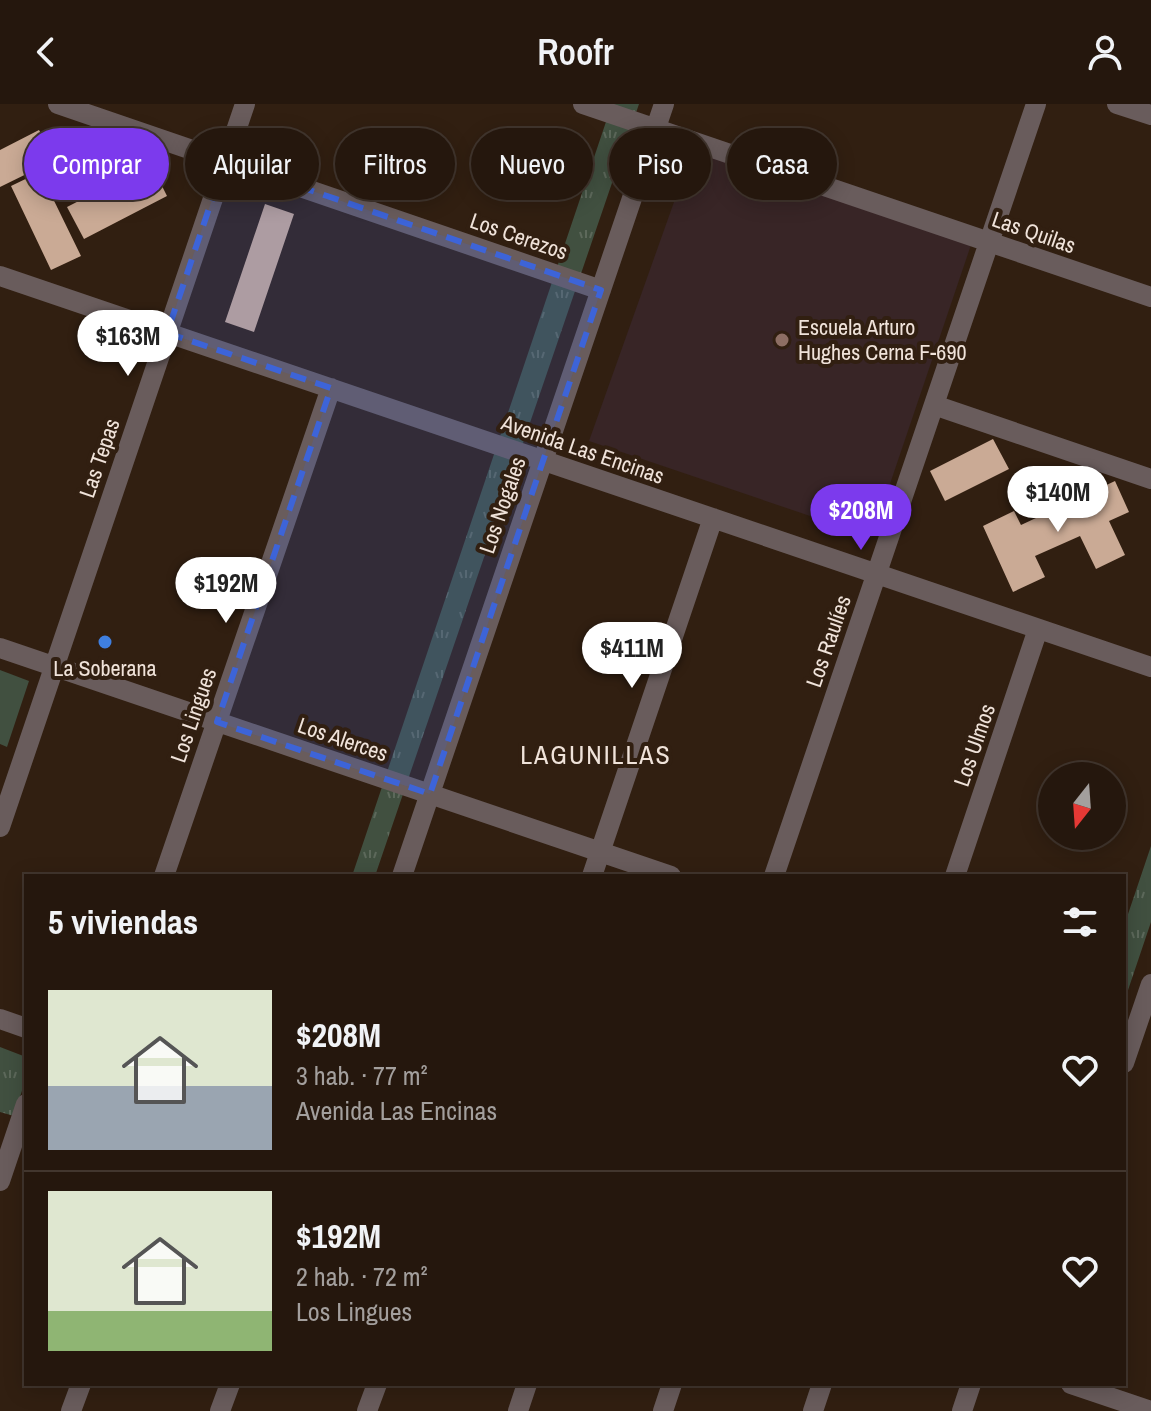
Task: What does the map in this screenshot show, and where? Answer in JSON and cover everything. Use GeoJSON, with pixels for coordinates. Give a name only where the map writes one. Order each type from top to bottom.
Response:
{"type":"FeatureCollection","features":[{"type":"Feature","properties":{"kind":"street","name":"Los Cerezos"},"geometry":{"type":"LineString","coordinates":[[58,104],[185,147]]}},
{"type":"Feature","properties":{"kind":"street","name":"Las Tepas"},"geometry":{"type":"LineString","coordinates":[[237,128],[245,104]]}},
{"type":"Feature","properties":{"kind":"street","name":"Las Quilas"},"geometry":{"type":"LineString","coordinates":[[583,104],[656,128]]}},
{"type":"Feature","properties":{"kind":"street","name":"Los Nogales"},"geometry":{"type":"LineString","coordinates":[[656,128],[664,104]]}},
{"type":"Feature","properties":{"kind":"street","name":"Los Raulíes"},"geometry":{"type":"LineString","coordinates":[[775,874],[1036,104]]}},
{"type":"Feature","properties":{"kind":"street"},"geometry":{"type":"LineString","coordinates":[[1117,104],[1151,115]]}},
{"type":"Feature","properties":{"kind":"street","name":"Las Quilas"},"geometry":{"type":"LineString","coordinates":[[711,147],[1151,297]]}},
{"type":"Feature","properties":{"kind":"street","name":"Los Cerezos"},"geometry":{"type":"LineString","coordinates":[[319,193],[601,290]]}},
{"type":"Feature","properties":{"kind":"street","name":"Las Tepas"},"geometry":{"type":"LineString","coordinates":[[0,827],[212,200]]}},
{"type":"Feature","properties":{"kind":"street","name":"Los Nogales"},"geometry":{"type":"LineString","coordinates":[[403,874],[632,200]]}},
{"type":"Feature","properties":{"kind":"street","name":"Avenida Las Encinas"},"geometry":{"type":"LineString","coordinates":[[2,283],[167,333],[1151,667]]}},
{"type":"Feature","properties":{"kind":"street","name":"Los Lingues"},"geometry":{"type":"LineString","coordinates":[[165,874],[331,388]]}},
{"type":"Feature","properties":{"kind":"street"},"geometry":{"type":"LineString","coordinates":[[934,405],[1151,479]]}},
{"type":"Feature","properties":{"kind":"street"},"geometry":{"type":"LineString","coordinates":[[593,874],[713,518]]}},
{"type":"Feature","properties":{"kind":"street","name":"Los Ulmos"},"geometry":{"type":"LineString","coordinates":[[956,874],[1038,629]]}},
{"type":"Feature","properties":{"kind":"street","name":"Los Alerces"},"geometry":{"type":"LineString","coordinates":[[0,648],[665,874]]}},
{"type":"Feature","properties":{"kind":"street"},"geometry":{"type":"LineString","coordinates":[[1126,1058],[1151,984]]}},
{"type":"Feature","properties":{"kind":"street"},"geometry":{"type":"LineString","coordinates":[[0,1019],[24,1027]]}},
{"type":"Feature","properties":{"kind":"street"},"geometry":{"type":"LineString","coordinates":[[0,1181],[24,1110]]}},
{"type":"Feature","properties":{"kind":"street"},"geometry":{"type":"LineString","coordinates":[[71,1411],[80,1386]]}},
{"type":"Feature","properties":{"kind":"street"},"geometry":{"type":"LineString","coordinates":[[220,1411],[229,1386]]}},
{"type":"Feature","properties":{"kind":"street"},"geometry":{"type":"LineString","coordinates":[[367,1411],[376,1386]]}},
{"type":"Feature","properties":{"kind":"street"},"geometry":{"type":"LineString","coordinates":[[518,1411],[526,1386]]}},
{"type":"Feature","properties":{"kind":"street"},"geometry":{"type":"LineString","coordinates":[[663,1411],[671,1386]]}},
{"type":"Feature","properties":{"kind":"street"},"geometry":{"type":"LineString","coordinates":[[813,1411],[821,1386]]}},
{"type":"Feature","properties":{"kind":"street"},"geometry":{"type":"LineString","coordinates":[[962,1411],[970,1386]]}},
{"type":"Feature","properties":{"kind":"street"},"geometry":{"type":"LineString","coordinates":[[1075,1386],[1111,1405],[1151,1411]]}},
{"type":"Feature","properties":{"kind":"highlighted area"},"geometry":{"type":"Polygon","coordinates":[[[225,161],[601,290],[430,794],[217,722],[331,388],[167,333],[225,161]]]}},
{"type":"Feature","properties":{"kind":"shaded area","name":"Escuela Arturo Hughes Cerna F-690"},"geometry":{"type":"Polygon","coordinates":[[[711,149],[727,154],[727,200],[837,200],[837,192],[973,239],[872,537],[589,441],[675,200],[711,200],[711,149]]]}},
{"type":"Feature","properties":{"kind":"green space"},"geometry":{"type":"Polygon","coordinates":[[[612,104],[639,104],[631,128],[609,128],[609,192],[376,874],[353,874],[580,200],[593,200],[593,160],[612,104]]]}},
{"type":"Feature","properties":{"kind":"green space"},"geometry":{"type":"Polygon","coordinates":[[[0,670],[29,681],[7,747],[0,744],[0,670]]]}},
{"type":"Feature","properties":{"kind":"green space"},"geometry":{"type":"Polygon","coordinates":[[[1151,846],[1151,922],[1126,996],[1126,920],[1151,846]]]}},
{"type":"Feature","properties":{"kind":"green space"},"geometry":{"type":"Polygon","coordinates":[[[0,1047],[24,1056],[24,1084],[14,1116],[0,1112],[0,1047]]]}},
{"type":"Feature","properties":{"kind":"building"},"geometry":{"type":"Polygon","coordinates":[[[24,138],[24,175],[0,187],[0,150],[24,138]]]}},
{"type":"Feature","properties":{"kind":"building"},"geometry":{"type":"Polygon","coordinates":[[[24,180],[24,200],[54,200],[81,256],[51,270],[11,186],[24,180]]]}},
{"type":"Feature","properties":{"kind":"building"},"geometry":{"type":"Polygon","coordinates":[[[81,200],[159,200],[84,239],[67,207],[81,200]]]}},
{"type":"Feature","properties":{"kind":"building"},"geometry":{"type":"Polygon","coordinates":[[[265,204],[294,214],[254,332],[225,322],[265,204]]]}},
{"type":"Feature","properties":{"kind":"building"},"geometry":{"type":"Polygon","coordinates":[[[993,439],[1009,469],[945,501],[930,471],[993,439]]]}},
{"type":"Feature","properties":{"kind":"building"},"geometry":{"type":"Polygon","coordinates":[[[1115,481],[1129,512],[1109,521],[1125,555],[1096,569],[1080,536],[1035,556],[1045,577],[1013,592],[983,526],[1014,511],[1021,525],[1115,481]]]}},
{"type":"Feature","properties":{"kind":"place","name":"Escuela Arturo Hughes Cerna F-690"},"geometry":{"type":"Point","coordinates":[782,340]}},
{"type":"Feature","properties":{"kind":"place","name":"La Soberana"},"geometry":{"type":"Point","coordinates":[105,642]}},
{"type":"Feature","properties":{"kind":"district","name":"LAGUNILLAS"},"geometry":{"type":"Point","coordinates":[596,755]}}]}
